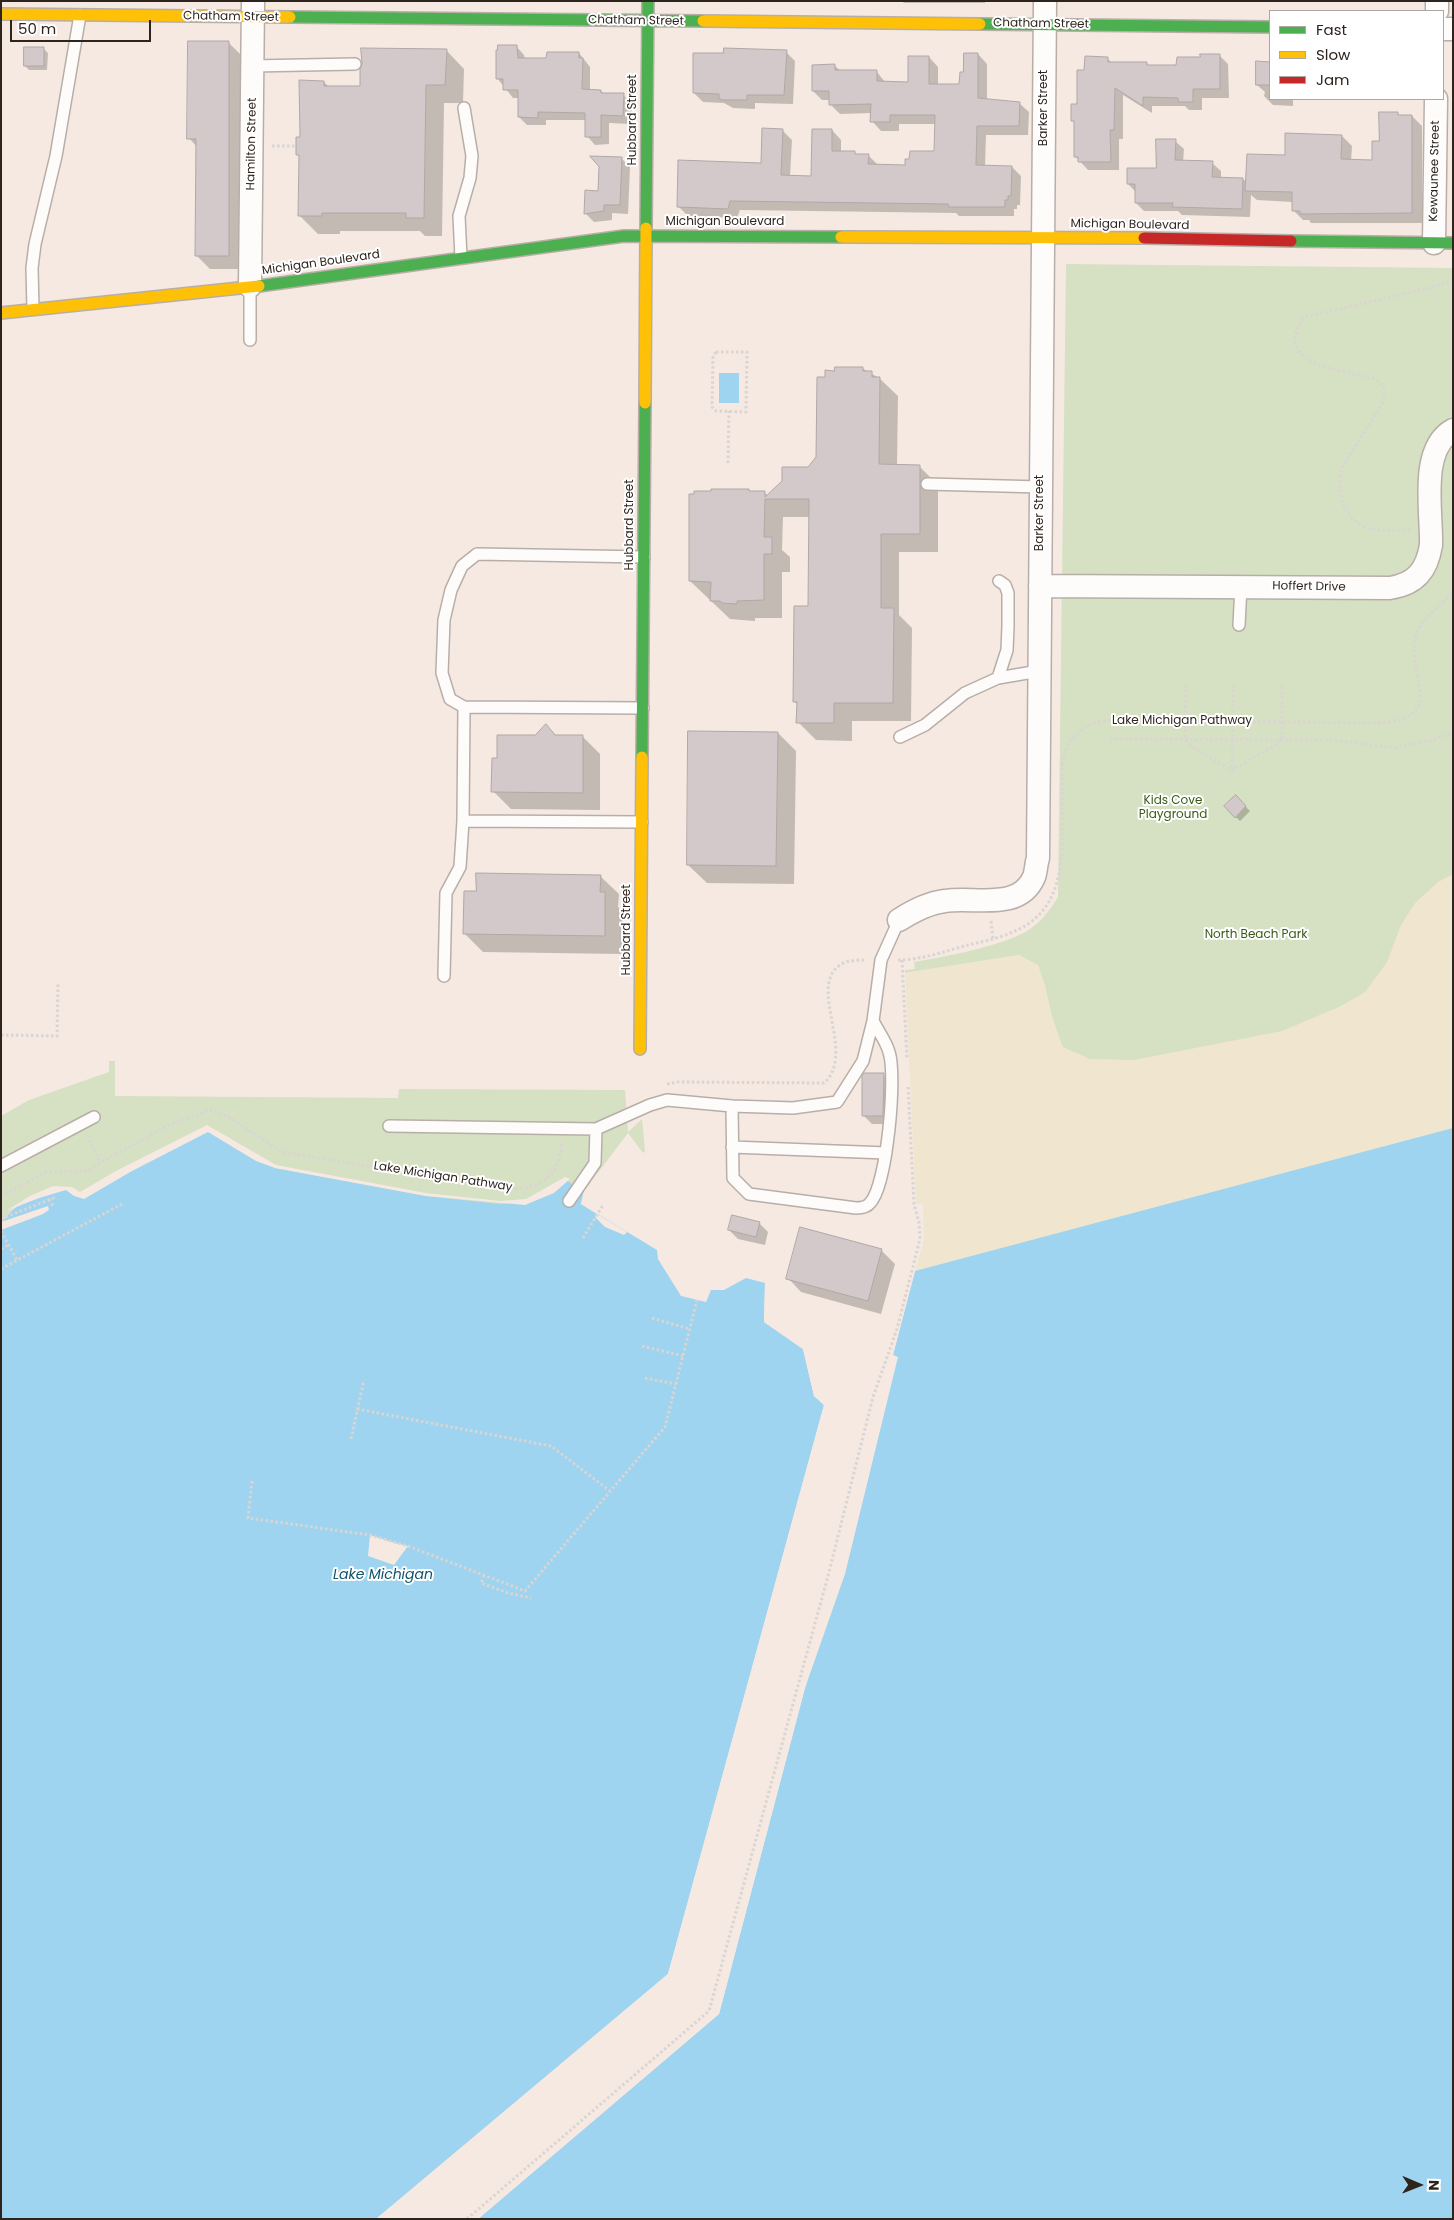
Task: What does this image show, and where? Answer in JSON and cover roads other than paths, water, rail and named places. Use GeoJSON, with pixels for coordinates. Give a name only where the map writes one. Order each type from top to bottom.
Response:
{"type":"FeatureCollection","features":[{"type":"Feature","properties":{"kind":"street","name":"Hubbard Street"},"geometry":{"type":"LineString","coordinates":[[640,1049],[648,1]]}},
{"type":"Feature","properties":{"kind":"street","name":"Barker Street"},"geometry":{"type":"LineString","coordinates":[[899,920],[917,909],[945,900],[998,900],[1012,898],[1026,888],[1034,877],[1038,858],[1045,1]]}},
{"type":"Feature","properties":{"kind":"street","name":"Chatham Street"},"geometry":{"type":"LineString","coordinates":[[1,14],[80,15],[253,9],[647,21],[1269,26]]}},
{"type":"Feature","properties":{"kind":"street","name":"Hamilton Street"},"geometry":{"type":"LineString","coordinates":[[250,286],[253,9]]}},
{"type":"Feature","properties":{"kind":"street","name":"Kewaunee Street"},"geometry":{"type":"LineString","coordinates":[[1436,100],[1444,243]]}},
{"type":"Feature","properties":{"kind":"street","name":"Michigan Boulevard"},"geometry":{"type":"LineString","coordinates":[[1,313],[250,286],[624,236],[1043,237],[1444,243]]}},
{"type":"Feature","properties":{"kind":"street","name":"Hoffert Drive"},"geometry":{"type":"LineString","coordinates":[[1040,586],[1398,586],[1409,583],[1424,568],[1429,557],[1432,532],[1432,456],[1443,437],[1453,430]]}},
{"type":"Feature","properties":{"kind":"lane"},"geometry":{"type":"LineString","coordinates":[[33,309],[32,268],[35,244],[58,147],[80,15]]}},
{"type":"Feature","properties":{"kind":"lane"},"geometry":{"type":"LineString","coordinates":[[252,66],[355,64]]}},
{"type":"Feature","properties":{"kind":"lane"},"geometry":{"type":"LineString","coordinates":[[461,258],[459,216],[470,178],[472,156],[464,108]]}},
{"type":"Feature","properties":{"kind":"lane"},"geometry":{"type":"LineString","coordinates":[[250,286],[250,340]]}},
{"type":"Feature","properties":{"kind":"lane"},"geometry":{"type":"LineString","coordinates":[[927,484],[1041,487]]}},
{"type":"Feature","properties":{"kind":"lane"},"geometry":{"type":"LineString","coordinates":[[643,708],[464,707],[450,699],[442,673],[444,620],[452,590],[462,566],[477,554],[644,557]]}},
{"type":"Feature","properties":{"kind":"lane"},"geometry":{"type":"LineString","coordinates":[[998,678],[1007,650],[1008,626],[1008,593],[1005,585],[999,581]]}},
{"type":"Feature","properties":{"kind":"lane"},"geometry":{"type":"LineString","coordinates":[[1239,625],[1241,586]]}},
{"type":"Feature","properties":{"kind":"lane"},"geometry":{"type":"LineString","coordinates":[[900,736],[925,726],[964,693],[998,678],[1039,671]]}},
{"type":"Feature","properties":{"kind":"lane"},"geometry":{"type":"LineString","coordinates":[[444,976],[446,893],[460,867],[463,821],[464,707]]}},
{"type":"Feature","properties":{"kind":"lane"},"geometry":{"type":"LineString","coordinates":[[463,821],[642,822]]}},
{"type":"Feature","properties":{"kind":"lane"},"geometry":{"type":"LineString","coordinates":[[389,1126],[596,1128],[650,1105],[667,1100],[732,1106],[793,1108],[837,1102],[863,1061],[873,1021],[881,960],[899,920]]}},
{"type":"Feature","properties":{"kind":"lane"},"geometry":{"type":"LineString","coordinates":[[732,1106],[733,1178],[748,1194],[856,1208],[870,1204],[878,1190],[890,1128],[890,1052],[873,1021]]}},
{"type":"Feature","properties":{"kind":"lane"},"geometry":{"type":"LineString","coordinates":[[1,1166],[94,1117]]}},
{"type":"Feature","properties":{"kind":"lane"},"geometry":{"type":"LineString","coordinates":[[569,1201],[595,1163],[596,1128]]}},
{"type":"Feature","properties":{"kind":"lane"},"geometry":{"type":"LineString","coordinates":[[732,1147],[886,1153]]}},
{"type":"Feature","properties":{"kind":"water"},"geometry":{"type":"Polygon","coordinates":[[[719,373],[739,373],[739,403],[719,403],[719,373]]]}},
{"type":"Feature","properties":{"kind":"water","name":"Lake Michigan"},"geometry":{"type":"Polygon","coordinates":[[[207,1127],[275,1168],[426,1196],[500,1204],[527,1201],[566,1180],[584,1191],[581,1204],[657,1250],[658,1259],[681,1296],[706,1302],[711,1290],[724,1290],[746,1278],[765,1283],[764,1322],[803,1349],[814,1396],[824,1405],[668,1974],[376,2219],[1,2219],[1,1224],[16,1207],[37,1194],[59,1189],[80,1195],[207,1127]]]}},
{"type":"Feature","properties":{"kind":"water"},"geometry":{"type":"Polygon","coordinates":[[[1453,1128],[1453,2219],[478,2219],[719,2014],[915,1271],[1453,1128]]]}},
{"type":"Feature","properties":{"kind":"park label","name":"Kids Cove Playground"},"geometry":{"type":"Point","coordinates":[1173,808]}},
{"type":"Feature","properties":{"kind":"park label","name":"North Beach Park"},"geometry":{"type":"Point","coordinates":[1256,935]}}]}
